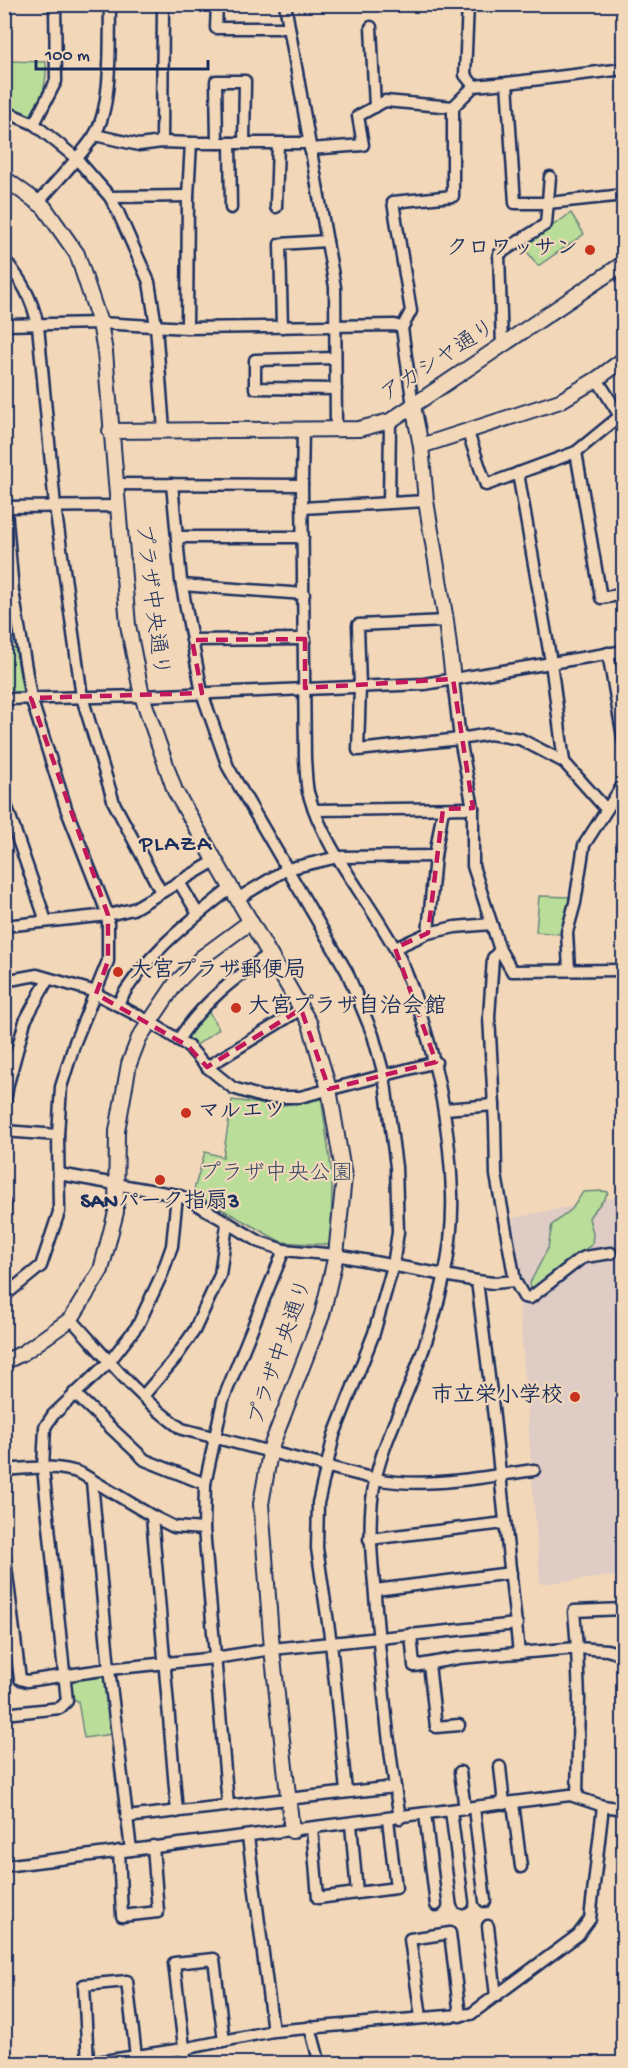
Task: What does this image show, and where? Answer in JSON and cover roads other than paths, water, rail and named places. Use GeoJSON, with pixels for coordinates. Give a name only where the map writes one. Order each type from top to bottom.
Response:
{"type":"FeatureCollection","features":[{"type":"Feature","properties":{"kind":"street"},"geometry":{"type":"LineString","coordinates":[[34,124],[56,81],[55,4]]}},
{"type":"Feature","properties":{"kind":"street"},"geometry":{"type":"LineString","coordinates":[[38,203],[95,135],[101,119],[108,79],[110,4]]}},
{"type":"Feature","properties":{"kind":"street"},"geometry":{"type":"LineString","coordinates":[[162,142],[163,4]]}},
{"type":"Feature","properties":{"kind":"street"},"geometry":{"type":"LineString","coordinates":[[217,4],[216,28],[289,28]]}},
{"type":"Feature","properties":{"kind":"street"},"geometry":{"type":"LineString","coordinates":[[285,4],[335,287],[336,429]]}},
{"type":"Feature","properties":{"kind":"street"},"geometry":{"type":"LineString","coordinates":[[468,4],[465,75],[474,86]]}},
{"type":"Feature","properties":{"kind":"street"},"geometry":{"type":"LineString","coordinates":[[371,27],[375,107]]}},
{"type":"Feature","properties":{"kind":"street"},"geometry":{"type":"LineString","coordinates":[[623,974],[569,970],[512,971],[500,950],[490,924],[472,866],[473,808],[460,739],[446,621],[426,501],[421,446],[402,328],[411,311],[393,201],[453,196],[453,107],[474,86],[624,69]]}},
{"type":"Feature","properties":{"kind":"street"},"geometry":{"type":"LineString","coordinates":[[217,143],[216,81],[245,81],[244,143]]}},
{"type":"Feature","properties":{"kind":"street"},"geometry":{"type":"LineString","coordinates":[[507,84],[515,203],[548,203],[624,195]]}},
{"type":"Feature","properties":{"kind":"street"},"geometry":{"type":"LineString","coordinates":[[95,135],[139,145],[162,142],[363,145],[358,116],[385,101],[453,107]]}},
{"type":"Feature","properties":{"kind":"street"},"geometry":{"type":"LineString","coordinates":[[4,111],[34,124],[76,158],[110,198],[149,282],[156,326],[164,430]]}},
{"type":"Feature","properties":{"kind":"street"},"geometry":{"type":"LineString","coordinates":[[187,328],[188,196],[191,143]]}},
{"type":"Feature","properties":{"kind":"street"},"geometry":{"type":"LineString","coordinates":[[230,143],[231,208]]}},
{"type":"Feature","properties":{"kind":"street"},"geometry":{"type":"LineString","coordinates":[[276,207],[278,143]]}},
{"type":"Feature","properties":{"kind":"street"},"geometry":{"type":"LineString","coordinates":[[502,346],[499,254],[546,224],[550,177]]}},
{"type":"Feature","properties":{"kind":"street","name":"プラザ中央通り"},"geometry":{"type":"LineString","coordinates":[[4,178],[44,207],[77,254],[100,323],[105,352],[128,625],[142,696],[175,791],[310,1024],[329,1089],[344,1177],[336,1255],[322,1315],[270,1452],[261,1504],[272,1649],[292,1831]]}},
{"type":"Feature","properties":{"kind":"street"},"geometry":{"type":"LineString","coordinates":[[110,198],[188,196]]}},
{"type":"Feature","properties":{"kind":"street"},"geometry":{"type":"LineString","coordinates":[[282,327],[280,244],[327,242]]}},
{"type":"Feature","properties":{"kind":"street"},"geometry":{"type":"LineString","coordinates":[[4,259],[18,276],[33,303],[38,326],[54,506],[82,697],[114,804],[161,892]]}},
{"type":"Feature","properties":{"kind":"street","name":"アカシヤ通り"},"geometry":{"type":"LineString","coordinates":[[111,430],[359,429],[390,421],[624,263]]}},
{"type":"Feature","properties":{"kind":"street"},"geometry":{"type":"LineString","coordinates":[[4,326],[100,323],[187,328],[395,326],[402,328]]}},
{"type":"Feature","properties":{"kind":"street"},"geometry":{"type":"LineString","coordinates":[[335,358],[255,360],[255,388],[336,389]]}},
{"type":"Feature","properties":{"kind":"street"},"geometry":{"type":"LineString","coordinates":[[421,446],[560,401],[597,379],[624,359]]}},
{"type":"Feature","properties":{"kind":"street"},"geometry":{"type":"LineString","coordinates":[[467,430],[486,485],[576,452],[622,417],[597,379]]}},
{"type":"Feature","properties":{"kind":"street"},"geometry":{"type":"LineString","coordinates":[[389,503],[390,421]]}},
{"type":"Feature","properties":{"kind":"street"},"geometry":{"type":"LineString","coordinates":[[303,429],[305,759],[308,791],[324,831],[395,948],[411,984],[435,1062],[445,1109],[452,1193],[452,1233],[445,1277],[428,1336],[393,1425],[375,1479],[370,1513],[369,1539],[400,1818]]}},
{"type":"Feature","properties":{"kind":"street"},"geometry":{"type":"LineString","coordinates":[[576,452],[601,598],[624,594]]}},
{"type":"Feature","properties":{"kind":"street"},"geometry":{"type":"LineString","coordinates":[[518,473],[551,662],[564,762]]}},
{"type":"Feature","properties":{"kind":"street"},"geometry":{"type":"LineString","coordinates":[[115,484],[302,485]]}},
{"type":"Feature","properties":{"kind":"street"},"geometry":{"type":"LineString","coordinates":[[172,484],[182,585],[202,693],[228,768],[347,972],[373,1035],[384,1075],[396,1167],[398,1232],[393,1266],[374,1333],[334,1435],[318,1503],[317,1548],[331,1643],[346,1791]]}},
{"type":"Feature","properties":{"kind":"street"},"geometry":{"type":"LineString","coordinates":[[4,486],[13,591],[31,698],[67,811],[108,915],[108,961],[75,1042],[62,1087],[58,1135],[59,1212],[41,1266],[4,1296]]}},
{"type":"Feature","properties":{"kind":"street"},"geometry":{"type":"LineString","coordinates":[[302,508],[426,501]]}},
{"type":"Feature","properties":{"kind":"street"},"geometry":{"type":"LineString","coordinates":[[6,507],[117,506]]}},
{"type":"Feature","properties":{"kind":"street"},"geometry":{"type":"LineString","coordinates":[[177,537],[303,537]]}},
{"type":"Feature","properties":{"kind":"street"},"geometry":{"type":"LineString","coordinates":[[182,585],[304,594]]}},
{"type":"Feature","properties":{"kind":"street"},"geometry":{"type":"LineString","coordinates":[[446,621],[358,625],[360,686],[358,750],[490,734],[520,739],[564,762],[606,809]]}},
{"type":"Feature","properties":{"kind":"street"},"geometry":{"type":"LineString","coordinates":[[192,639],[305,639]]}},
{"type":"Feature","properties":{"kind":"street"},"geometry":{"type":"LineString","coordinates":[[4,699],[142,696],[424,684],[624,651]]}},
{"type":"Feature","properties":{"kind":"street"},"geometry":{"type":"LineString","coordinates":[[608,653],[624,743]]}},
{"type":"Feature","properties":{"kind":"street"},"geometry":{"type":"LineString","coordinates":[[569,970],[567,932],[575,903],[584,845],[624,783]]}},
{"type":"Feature","properties":{"kind":"street"},"geometry":{"type":"LineString","coordinates":[[4,799],[46,921]]}},
{"type":"Feature","properties":{"kind":"street"},"geometry":{"type":"LineString","coordinates":[[315,810],[473,808]]}},
{"type":"Feature","properties":{"kind":"street"},"geometry":{"type":"LineString","coordinates":[[428,933],[435,856],[443,809]]}},
{"type":"Feature","properties":{"kind":"street"},"geometry":{"type":"LineString","coordinates":[[117,1005],[157,950],[198,914],[234,893],[287,868],[338,857],[435,856]]}},
{"type":"Feature","properties":{"kind":"street"},"geometry":{"type":"LineString","coordinates":[[4,926],[108,915],[133,909],[214,861]]}},
{"type":"Feature","properties":{"kind":"street"},"geometry":{"type":"LineString","coordinates":[[179,882],[198,914]]}},
{"type":"Feature","properties":{"kind":"street"},"geometry":{"type":"LineString","coordinates":[[4,1362],[23,1353],[71,1320],[101,1270],[116,1212],[117,1131],[129,1064],[139,1038],[176,983],[201,958],[250,922]]}},
{"type":"Feature","properties":{"kind":"street"},"geometry":{"type":"LineString","coordinates":[[395,948],[428,933],[455,927],[490,924]]}},
{"type":"Feature","properties":{"kind":"street"},"geometry":{"type":"LineString","coordinates":[[500,950],[494,958],[489,1017],[496,1175],[515,1281],[524,1297],[530,1298],[579,1260],[611,1253]]}},
{"type":"Feature","properties":{"kind":"street"},"geometry":{"type":"LineString","coordinates":[[178,1040],[187,1025],[209,1001],[236,977],[270,954]]}},
{"type":"Feature","properties":{"kind":"street"},"geometry":{"type":"LineString","coordinates":[[4,981],[37,975],[96,994],[150,1022],[188,1046],[207,1067],[233,1088],[262,1097],[300,1096],[435,1062]]}},
{"type":"Feature","properties":{"kind":"street"},"geometry":{"type":"LineString","coordinates":[[4,1107],[6,1083],[25,1022],[48,979]]}},
{"type":"Feature","properties":{"kind":"street"},"geometry":{"type":"LineString","coordinates":[[207,1067],[301,1009]]}},
{"type":"Feature","properties":{"kind":"street"},"geometry":{"type":"LineString","coordinates":[[445,1109],[494,1105]]}},
{"type":"Feature","properties":{"kind":"street"},"geometry":{"type":"LineString","coordinates":[[4,1131],[58,1135]]}},
{"type":"Feature","properties":{"kind":"street"},"geometry":{"type":"LineString","coordinates":[[59,1174],[177,1195],[188,1199],[260,1242],[284,1250],[336,1255],[445,1277],[493,1283],[515,1281]]}},
{"type":"Feature","properties":{"kind":"street"},"geometry":{"type":"LineString","coordinates":[[4,1714],[60,1708],[68,1701],[43,1468],[45,1427],[52,1415],[110,1361],[138,1325],[162,1274],[172,1246],[177,1195]]}},
{"type":"Feature","properties":{"kind":"street"},"geometry":{"type":"LineString","coordinates":[[4,1203],[4,1212]]}},
{"type":"Feature","properties":{"kind":"street"},"geometry":{"type":"LineString","coordinates":[[143,1396],[174,1360],[198,1321],[220,1275],[227,1224]]}},
{"type":"Feature","properties":{"kind":"street"},"geometry":{"type":"LineString","coordinates":[[228,1805],[204,1529],[205,1484],[223,1400],[284,1250]]}},
{"type":"Feature","properties":{"kind":"street"},"geometry":{"type":"LineString","coordinates":[[477,1281],[519,1653]]}},
{"type":"Feature","properties":{"kind":"street"},"geometry":{"type":"LineString","coordinates":[[71,1320],[143,1396],[165,1417],[182,1429],[214,1439],[396,1483],[445,1483],[534,1470]]}},
{"type":"Feature","properties":{"kind":"street"},"geometry":{"type":"LineString","coordinates":[[74,1393],[145,1460],[205,1484]]}},
{"type":"Feature","properties":{"kind":"street"},"geometry":{"type":"LineString","coordinates":[[4,1470],[69,1469],[82,1474],[174,1527],[204,1529]]}},
{"type":"Feature","properties":{"kind":"street"},"geometry":{"type":"LineString","coordinates":[[92,1481],[109,1669],[126,1817],[122,1916],[158,1912],[153,1846]]}},
{"type":"Feature","properties":{"kind":"street"},"geometry":{"type":"LineString","coordinates":[[152,1516],[177,1812]]}},
{"type":"Feature","properties":{"kind":"street"},"geometry":{"type":"LineString","coordinates":[[369,1539],[505,1523]]}},
{"type":"Feature","properties":{"kind":"street"},"geometry":{"type":"LineString","coordinates":[[4,1551],[20,1679],[27,1681],[272,1649],[517,1624]]}},
{"type":"Feature","properties":{"kind":"street"},"geometry":{"type":"LineString","coordinates":[[375,1590],[511,1574]]}},
{"type":"Feature","properties":{"kind":"street"},"geometry":{"type":"LineString","coordinates":[[577,1797],[579,1700],[574,1611],[624,1609]]}},
{"type":"Feature","properties":{"kind":"street"},"geometry":{"type":"LineString","coordinates":[[411,1634],[414,1666],[459,1658],[577,1648],[607,1650],[624,1655]]}},
{"type":"Feature","properties":{"kind":"street"},"geometry":{"type":"LineString","coordinates":[[429,1664],[436,1727],[459,1725]]}},
{"type":"Feature","properties":{"kind":"street"},"geometry":{"type":"LineString","coordinates":[[500,1767],[521,1867]]}},
{"type":"Feature","properties":{"kind":"street"},"geometry":{"type":"LineString","coordinates":[[460,1772],[470,1809],[485,1901]]}},
{"type":"Feature","properties":{"kind":"street"},"geometry":{"type":"LineString","coordinates":[[126,1817],[395,1787]]}},
{"type":"Feature","properties":{"kind":"street"},"geometry":{"type":"LineString","coordinates":[[4,1866],[570,1796],[603,1806],[624,1809]]}},
{"type":"Feature","properties":{"kind":"street"},"geometry":{"type":"LineString","coordinates":[[142,2058],[127,1981],[84,1985],[86,2063],[142,2058],[273,2031],[471,2014],[578,1935],[590,1919],[603,1806]]}},
{"type":"Feature","properties":{"kind":"street"},"geometry":{"type":"LineString","coordinates":[[451,1811],[463,1903]]}},
{"type":"Feature","properties":{"kind":"street"},"geometry":{"type":"LineString","coordinates":[[425,1814],[436,1905]]}},
{"type":"Feature","properties":{"kind":"street"},"geometry":{"type":"LineString","coordinates":[[312,1828],[318,1898],[396,1888],[388,1819]]}},
{"type":"Feature","properties":{"kind":"street"},"geometry":{"type":"LineString","coordinates":[[351,1824],[357,1893]]}},
{"type":"Feature","properties":{"kind":"street"},"geometry":{"type":"LineString","coordinates":[[248,1837],[273,2031]]}},
{"type":"Feature","properties":{"kind":"street"},"geometry":{"type":"LineString","coordinates":[[488,1926],[496,1996]]}},
{"type":"Feature","properties":{"kind":"street"},"geometry":{"type":"LineString","coordinates":[[421,2018],[410,1939],[450,1933],[460,2016]]}},
{"type":"Feature","properties":{"kind":"street"},"geometry":{"type":"LineString","coordinates":[[186,2064],[174,1963],[214,1959],[224,2041]]}},
{"type":"Feature","properties":{"kind":"street"},"geometry":{"type":"LineString","coordinates":[[310,2027],[320,2064]]}},
{"type":"Feature","properties":{"kind":"water"},"geometry":{"type":"Polygon","coordinates":[[[5,557],[14,644],[5,644],[5,557]]]}},
{"type":"Feature","properties":{"kind":"place","name":"クロワッサン"},"geometry":{"type":"Point","coordinates":[590,250]}},
{"type":"Feature","properties":{"kind":"place","name":"大宮プラザ郵便局"},"geometry":{"type":"Point","coordinates":[118,972]}},
{"type":"Feature","properties":{"kind":"place","name":"大宮プラザ自治会館"},"geometry":{"type":"Point","coordinates":[236,1008]}},
{"type":"Feature","properties":{"kind":"place","name":"マルエツ"},"geometry":{"type":"Point","coordinates":[186,1113]}},
{"type":"Feature","properties":{"kind":"place","name":"SANパーク指扇3"},"geometry":{"type":"Point","coordinates":[160,1180]}},
{"type":"Feature","properties":{"kind":"place","name":"市立栄小学校"},"geometry":{"type":"Point","coordinates":[575,1397]}},
{"type":"Feature","properties":{"kind":"district","name":"PLAZA"},"geometry":{"type":"Point","coordinates":[176,845]}},
{"type":"Feature","properties":{"kind":"park label","name":"プラザ中央公園"},"geometry":{"type":"Point","coordinates":[276,1175]}}]}
